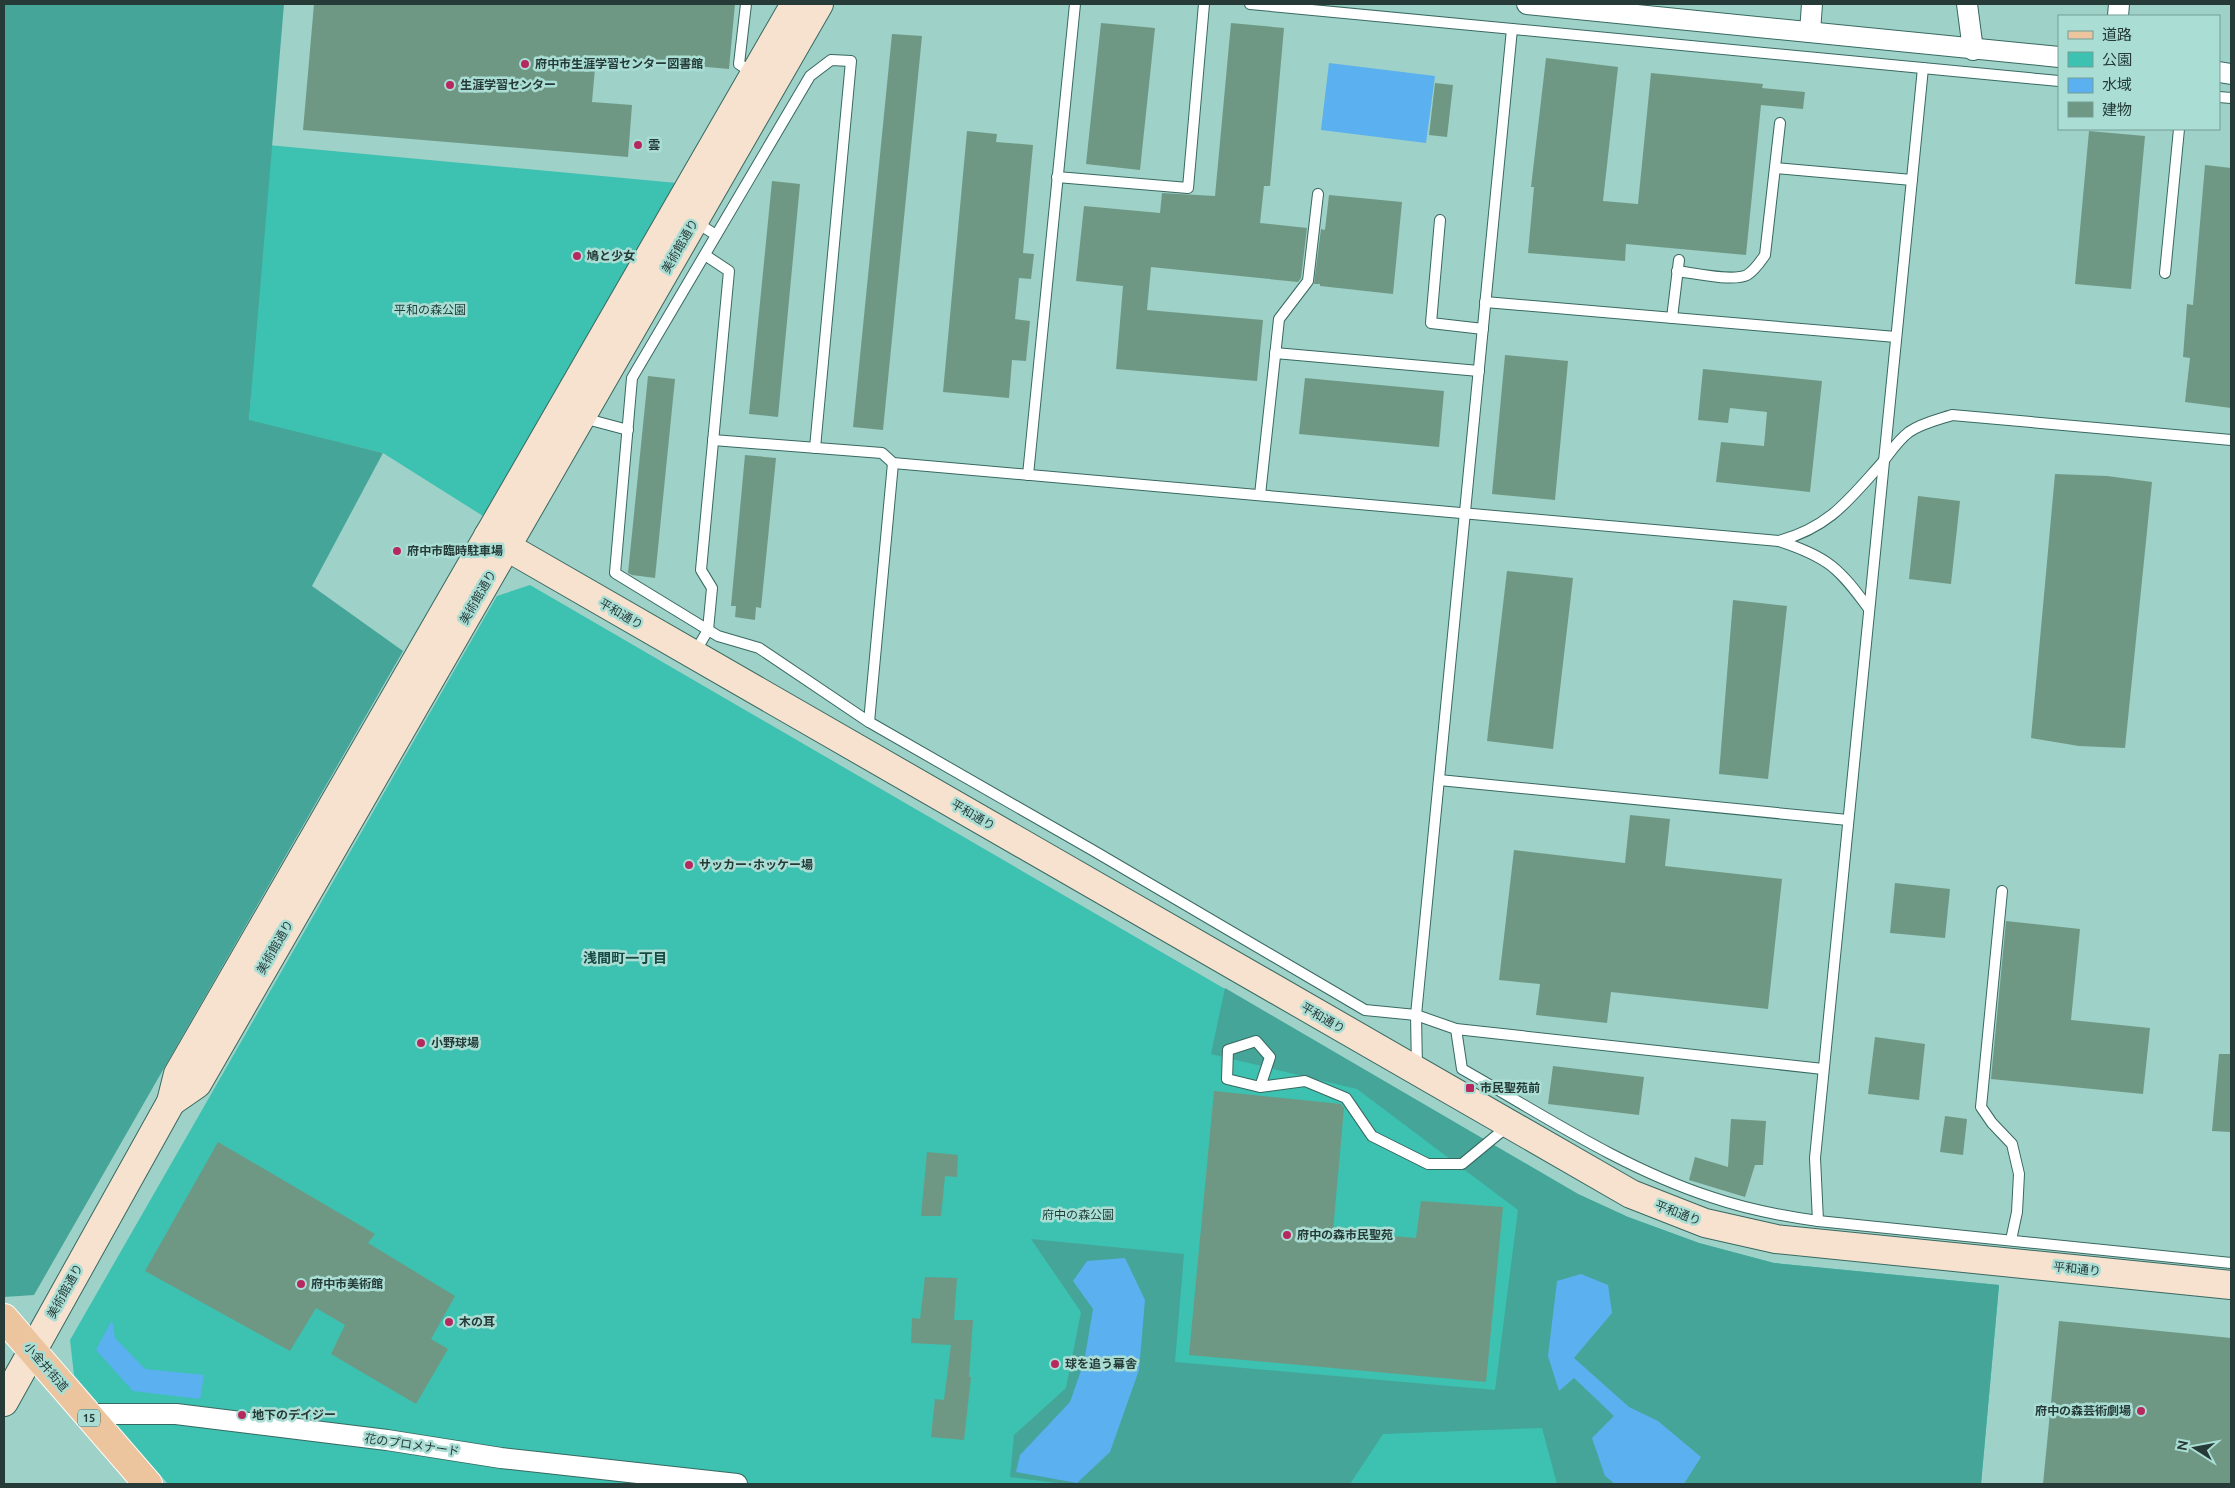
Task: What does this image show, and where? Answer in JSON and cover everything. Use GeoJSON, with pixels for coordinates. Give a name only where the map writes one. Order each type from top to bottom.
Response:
{"type":"FeatureCollection","features":[{"type":"Feature","properties":{"kind":"main road","name":"小金井街道"},"geometry":{"type":"LineString","coordinates":[[4,1318],[148,1484]]}},
{"type":"Feature","properties":{"kind":"street"},"geometry":{"type":"LineString","coordinates":[[1527,4],[1973,50],[2058,57]]}},
{"type":"Feature","properties":{"kind":"street"},"geometry":{"type":"LineString","coordinates":[[1810,32],[1812,4]]}},
{"type":"Feature","properties":{"kind":"street"},"geometry":{"type":"LineString","coordinates":[[1967,4],[1973,50]]}},
{"type":"Feature","properties":{"kind":"street","name":"美術館通り"},"geometry":{"type":"LineString","coordinates":[[685,216],[755,74],[808,5]]}},
{"type":"Feature","properties":{"kind":"street","name":"美術館通り"},"geometry":{"type":"LineString","coordinates":[[4,1402],[170,1102],[197,1084],[497,542],[808,5]]}},
{"type":"Feature","properties":{"kind":"street","name":"美術館通り"},"geometry":{"type":"LineString","coordinates":[[497,542],[581,417],[639,296]]}},
{"type":"Feature","properties":{"kind":"street","name":"平和通り"},"geometry":{"type":"LineString","coordinates":[[497,542],[1509,1126],[1631,1194],[1705,1223],[1738,1232],[1776,1239],[2231,1285]]}},
{"type":"Feature","properties":{"kind":"street","name":"花のプロメナード"},"geometry":{"type":"LineString","coordinates":[[86,1414],[176,1414],[387,1440],[501,1458],[737,1484]]}},
{"type":"Feature","properties":{"kind":"lane"},"geometry":{"type":"LineString","coordinates":[[746,4],[739,64],[755,74]]}},
{"type":"Feature","properties":{"kind":"lane"},"geometry":{"type":"LineString","coordinates":[[1028,475],[1075,4]]}},
{"type":"Feature","properties":{"kind":"lane"},"geometry":{"type":"LineString","coordinates":[[1057,177],[1188,188],[1204,4]]}},
{"type":"Feature","properties":{"kind":"lane"},"geometry":{"type":"LineString","coordinates":[[1250,4],[2058,81]]}},
{"type":"Feature","properties":{"kind":"lane"},"geometry":{"type":"LineString","coordinates":[[1417,1072],[1416,1015],[1512,29]]}},
{"type":"Feature","properties":{"kind":"lane"},"geometry":{"type":"LineString","coordinates":[[815,448],[851,61],[831,60],[810,76],[632,378],[615,573],[718,636],[759,648],[869,722],[1103,856],[1365,1010],[1416,1015],[1456,1029],[1823,1069]]}},
{"type":"Feature","properties":{"kind":"lane"},"geometry":{"type":"LineString","coordinates":[[1818,1221],[1815,1158],[1823,1069],[1923,68]]}},
{"type":"Feature","properties":{"kind":"lane"},"geometry":{"type":"LineString","coordinates":[[1677,271],[1728,277],[1745,276],[1756,268],[1765,254],[1780,123]]}},
{"type":"Feature","properties":{"kind":"lane"},"geometry":{"type":"LineString","coordinates":[[2165,273],[2179,130]]}},
{"type":"Feature","properties":{"kind":"lane"},"geometry":{"type":"LineString","coordinates":[[1776,168],[1912,180]]}},
{"type":"Feature","properties":{"kind":"lane"},"geometry":{"type":"LineString","coordinates":[[1260,495],[1279,320],[1308,281],[1318,194]]}},
{"type":"Feature","properties":{"kind":"lane"},"geometry":{"type":"LineString","coordinates":[[685,216],[716,235]]}},
{"type":"Feature","properties":{"kind":"lane"},"geometry":{"type":"LineString","coordinates":[[1440,220],[1431,323],[1483,329]]}},
{"type":"Feature","properties":{"kind":"lane"},"geometry":{"type":"LineString","coordinates":[[694,655],[708,630],[712,588],[701,570],[729,271],[705,255]]}},
{"type":"Feature","properties":{"kind":"lane"},"geometry":{"type":"LineString","coordinates":[[1672,318],[1679,260]]}},
{"type":"Feature","properties":{"kind":"lane"},"geometry":{"type":"LineString","coordinates":[[1485,302],[1896,338]]}},
{"type":"Feature","properties":{"kind":"lane"},"geometry":{"type":"LineString","coordinates":[[1275,353],[1479,371]]}},
{"type":"Feature","properties":{"kind":"lane"},"geometry":{"type":"LineString","coordinates":[[1779,541],[1802,534],[1822,523],[1853,496],[1908,433],[1928,422],[1952,415],[2231,440]]}},
{"type":"Feature","properties":{"kind":"lane"},"geometry":{"type":"LineString","coordinates":[[581,417],[628,430]]}},
{"type":"Feature","properties":{"kind":"lane"},"geometry":{"type":"LineString","coordinates":[[713,440],[882,453],[893,463],[1779,541],[1828,561],[1848,581],[1869,609]]}},
{"type":"Feature","properties":{"kind":"lane"},"geometry":{"type":"LineString","coordinates":[[869,722],[893,463]]}},
{"type":"Feature","properties":{"kind":"lane"},"geometry":{"type":"LineString","coordinates":[[1439,780],[1848,820]]}},
{"type":"Feature","properties":{"kind":"lane"},"geometry":{"type":"LineString","coordinates":[[2002,891],[1980,1107],[2012,1144],[2019,1174],[2017,1212],[2011,1240]]}},
{"type":"Feature","properties":{"kind":"lane"},"geometry":{"type":"LineString","coordinates":[[1456,1029],[1462,1069],[1605,1151],[1655,1175],[1709,1197],[1781,1216],[1818,1221],[2231,1263]]}},
{"type":"Feature","properties":{"kind":"lane"},"geometry":{"type":"LineString","coordinates":[[1260,1087],[1270,1057],[1256,1041],[1228,1050],[1227,1078],[1260,1087],[1305,1081],[1346,1098],[1372,1136],[1428,1164],[1462,1164],[1509,1126]]}},
{"type":"Feature","properties":{"kind":"green space"},"geometry":{"type":"Polygon","coordinates":[[[4,4],[284,4],[249,420],[383,453],[312,586],[403,651],[34,1295],[4,1297],[4,4]]]}},
{"type":"Feature","properties":{"kind":"green space","name":"平和の森公園"},"geometry":{"type":"Polygon","coordinates":[[[268,145],[677,183],[483,516],[383,453],[249,421],[268,145]]]}},
{"type":"Feature","properties":{"kind":"green space","name":"府中の森公園"},"geometry":{"type":"Polygon","coordinates":[[[530,585],[1578,1194],[1628,1217],[1699,1243],[1774,1263],[1999,1285],[1981,1484],[168,1484],[74,1375],[70,1340],[497,596],[530,585]]]}},
{"type":"Feature","properties":{"kind":"green space"},"geometry":{"type":"Polygon","coordinates":[[[1225,988],[1578,1194],[1628,1217],[1699,1243],[1774,1263],[1999,1285],[1981,1484],[1557,1484],[1542,1428],[1383,1434],[1350,1484],[1065,1484],[1010,1477],[1014,1435],[1066,1388],[1081,1312],[1031,1239],[1184,1254],[1175,1362],[1495,1390],[1518,1210],[1357,1089],[1211,1054],[1225,988]]]}},
{"type":"Feature","properties":{"kind":"water"},"geometry":{"type":"Polygon","coordinates":[[[1329,63],[1435,76],[1426,143],[1321,130],[1329,63]]]}},
{"type":"Feature","properties":{"kind":"water"},"geometry":{"type":"Polygon","coordinates":[[[1125,1258],[1145,1300],[1139,1370],[1110,1452],[1077,1483],[1016,1472],[1020,1455],[1070,1402],[1084,1362],[1093,1309],[1073,1281],[1087,1261],[1125,1258]]]}},
{"type":"Feature","properties":{"kind":"water"},"geometry":{"type":"Polygon","coordinates":[[[1581,1274],[1608,1285],[1612,1313],[1574,1358],[1629,1407],[1658,1421],[1701,1457],[1684,1484],[1615,1484],[1605,1476],[1592,1438],[1614,1416],[1574,1378],[1559,1391],[1548,1356],[1557,1281],[1581,1274]]]}},
{"type":"Feature","properties":{"kind":"water"},"geometry":{"type":"Polygon","coordinates":[[[112,1320],[115,1338],[145,1369],[204,1375],[200,1399],[133,1391],[96,1350],[112,1320]]]}},
{"type":"Feature","properties":{"kind":"building","name":"生涯学習センター"},"geometry":{"type":"Polygon","coordinates":[[[314,4],[735,4],[729,69],[596,57],[592,102],[632,105],[628,157],[303,130],[314,4]]]}},
{"type":"Feature","properties":{"kind":"building"},"geometry":{"type":"Polygon","coordinates":[[[1101,23],[1155,28],[1140,170],[1086,164],[1101,23]]]}},
{"type":"Feature","properties":{"kind":"building"},"geometry":{"type":"Polygon","coordinates":[[[1231,23],[1284,28],[1270,186],[1264,186],[1260,223],[1307,228],[1301,278],[1298,282],[1151,267],[1147,310],[1263,320],[1257,381],[1116,369],[1123,286],[1076,281],[1084,206],[1160,213],[1162,193],[1215,196],[1231,23]]]}},
{"type":"Feature","properties":{"kind":"building"},"geometry":{"type":"Polygon","coordinates":[[[892,34],[922,36],[883,430],[853,427],[892,34]]]}},
{"type":"Feature","properties":{"kind":"building"},"geometry":{"type":"Polygon","coordinates":[[[1546,58],[1618,67],[1603,201],[1638,204],[1651,73],[1763,84],[1762,88],[1805,92],[1803,109],[1761,105],[1746,255],[1626,244],[1625,261],[1528,253],[1534,187],[1531,187],[1546,58]]]}},
{"type":"Feature","properties":{"kind":"building"},"geometry":{"type":"Polygon","coordinates":[[[1435,83],[1453,85],[1447,137],[1429,135],[1435,83]]]}},
{"type":"Feature","properties":{"kind":"building"},"geometry":{"type":"Polygon","coordinates":[[[967,131],[997,134],[996,142],[1033,145],[1023,253],[1034,254],[1031,279],[1019,278],[1015,319],[1030,321],[1026,361],[1012,360],[1009,398],[943,392],[967,131]]]}},
{"type":"Feature","properties":{"kind":"building"},"geometry":{"type":"Polygon","coordinates":[[[2089,131],[2145,136],[2131,289],[2075,284],[2089,131]]]}},
{"type":"Feature","properties":{"kind":"building"},"geometry":{"type":"Polygon","coordinates":[[[2205,165],[2231,168],[2231,408],[2185,402],[2190,358],[2183,357],[2187,304],[2193,305],[2205,165]]]}},
{"type":"Feature","properties":{"kind":"building"},"geometry":{"type":"Polygon","coordinates":[[[772,181],[800,184],[778,417],[749,414],[772,181]]]}},
{"type":"Feature","properties":{"kind":"building"},"geometry":{"type":"Polygon","coordinates":[[[1329,195],[1402,202],[1393,294],[1314,284],[1321,229],[1325,230],[1329,195]]]}},
{"type":"Feature","properties":{"kind":"building"},"geometry":{"type":"Polygon","coordinates":[[[1505,355],[1568,361],[1555,500],[1492,494],[1505,355]]]}},
{"type":"Feature","properties":{"kind":"building"},"geometry":{"type":"Polygon","coordinates":[[[1703,369],[1822,381],[1810,492],[1716,482],[1721,442],[1764,446],[1767,412],[1730,408],[1728,423],[1698,420],[1703,369]]]}},
{"type":"Feature","properties":{"kind":"building"},"geometry":{"type":"Polygon","coordinates":[[[648,376],[675,379],[655,578],[628,573],[648,376]]]}},
{"type":"Feature","properties":{"kind":"building"},"geometry":{"type":"Polygon","coordinates":[[[1305,378],[1444,391],[1439,447],[1299,434],[1305,378]]]}},
{"type":"Feature","properties":{"kind":"building"},"geometry":{"type":"Polygon","coordinates":[[[745,455],[776,458],[761,608],[756,607],[755,620],[735,617],[736,606],[731,606],[745,455]]]}},
{"type":"Feature","properties":{"kind":"building"},"geometry":{"type":"Polygon","coordinates":[[[2055,474],[2107,476],[2152,482],[2125,748],[2079,746],[2031,738],[2055,474]]]}},
{"type":"Feature","properties":{"kind":"building"},"geometry":{"type":"Polygon","coordinates":[[[1918,496],[1960,501],[1951,584],[1909,579],[1918,496]]]}},
{"type":"Feature","properties":{"kind":"building"},"geometry":{"type":"Polygon","coordinates":[[[1507,571],[1573,578],[1553,749],[1487,741],[1507,571]]]}},
{"type":"Feature","properties":{"kind":"building"},"geometry":{"type":"Polygon","coordinates":[[[1733,600],[1787,606],[1768,779],[1719,774],[1733,600]]]}},
{"type":"Feature","properties":{"kind":"building"},"geometry":{"type":"Polygon","coordinates":[[[1630,815],[1670,819],[1665,866],[1782,879],[1768,1009],[1611,992],[1607,1023],[1536,1015],[1540,984],[1499,980],[1514,850],[1625,863],[1630,815]]]}},
{"type":"Feature","properties":{"kind":"building"},"geometry":{"type":"Polygon","coordinates":[[[1895,883],[1950,889],[1945,938],[1890,933],[1895,883]]]}},
{"type":"Feature","properties":{"kind":"building"},"geometry":{"type":"Polygon","coordinates":[[[2006,921],[2080,929],[2071,1020],[2150,1028],[2143,1094],[1991,1079],[2006,921]]]}},
{"type":"Feature","properties":{"kind":"building"},"geometry":{"type":"Polygon","coordinates":[[[1875,1037],[1925,1044],[1919,1100],[1868,1094],[1875,1037]]]}},
{"type":"Feature","properties":{"kind":"building"},"geometry":{"type":"Polygon","coordinates":[[[2219,1054],[2231,1054],[2231,1132],[2212,1131],[2219,1054]]]}},
{"type":"Feature","properties":{"kind":"building"},"geometry":{"type":"Polygon","coordinates":[[[1553,1066],[1644,1077],[1639,1115],[1548,1104],[1553,1066]]]}},
{"type":"Feature","properties":{"kind":"building","name":"府中の森市民聖苑"},"geometry":{"type":"Polygon","coordinates":[[[1214,1091],[1341,1104],[1344,1108],[1333,1231],[1416,1238],[1421,1201],[1503,1207],[1486,1382],[1189,1355],[1214,1091]]]}},
{"type":"Feature","properties":{"kind":"building"},"geometry":{"type":"Polygon","coordinates":[[[1945,1116],[1967,1119],[1963,1155],[1940,1152],[1945,1116]]]}},
{"type":"Feature","properties":{"kind":"building"},"geometry":{"type":"Polygon","coordinates":[[[1731,1119],[1766,1121],[1763,1165],[1755,1165],[1745,1197],[1689,1180],[1695,1157],[1728,1167],[1731,1119]]]}},
{"type":"Feature","properties":{"kind":"building","name":"府中市美術館"},"geometry":{"type":"Polygon","coordinates":[[[218,1142],[375,1234],[368,1243],[455,1296],[431,1339],[448,1349],[416,1404],[331,1354],[345,1325],[316,1308],[290,1351],[145,1271],[218,1142]]]}},
{"type":"Feature","properties":{"kind":"building"},"geometry":{"type":"Polygon","coordinates":[[[927,1152],[958,1155],[957,1177],[945,1176],[941,1216],[921,1216],[927,1152]]]}},
{"type":"Feature","properties":{"kind":"building"},"geometry":{"type":"Polygon","coordinates":[[[925,1277],[957,1278],[954,1320],[973,1320],[969,1377],[971,1377],[964,1440],[931,1437],[935,1399],[944,1400],[951,1345],[911,1343],[912,1318],[920,1319],[925,1277]]]}},
{"type":"Feature","properties":{"kind":"building","name":"府中の森芸術劇場"},"geometry":{"type":"Polygon","coordinates":[[[2059,1321],[2231,1338],[2231,1484],[2043,1484],[2059,1321]]]}},
{"type":"Feature","properties":{"kind":"place","name":"府中市生涯学習センター図書館"},"geometry":{"type":"Point","coordinates":[525,64]}},
{"type":"Feature","properties":{"kind":"place","name":"生涯学習センター"},"geometry":{"type":"Point","coordinates":[450,85]}},
{"type":"Feature","properties":{"kind":"place","name":"雲"},"geometry":{"type":"Point","coordinates":[638,145]}},
{"type":"Feature","properties":{"kind":"place","name":"鳩と少女"},"geometry":{"type":"Point","coordinates":[577,256]}},
{"type":"Feature","properties":{"kind":"place","name":"府中市臨時駐車場"},"geometry":{"type":"Point","coordinates":[397,551]}},
{"type":"Feature","properties":{"kind":"place","name":"サッカー･ホッケー場"},"geometry":{"type":"Point","coordinates":[689,865]}},
{"type":"Feature","properties":{"kind":"place","name":"小野球場"},"geometry":{"type":"Point","coordinates":[421,1043]}},
{"type":"Feature","properties":{"kind":"place","name":"市民聖苑前"},"geometry":{"type":"Point","coordinates":[1470,1088]}},
{"type":"Feature","properties":{"kind":"place","name":"府中の森市民聖苑"},"geometry":{"type":"Point","coordinates":[1287,1235]}},
{"type":"Feature","properties":{"kind":"place","name":"府中市美術館"},"geometry":{"type":"Point","coordinates":[301,1284]}},
{"type":"Feature","properties":{"kind":"place","name":"木の耳"},"geometry":{"type":"Point","coordinates":[449,1322]}},
{"type":"Feature","properties":{"kind":"place","name":"球を追う幕舎"},"geometry":{"type":"Point","coordinates":[1055,1364]}},
{"type":"Feature","properties":{"kind":"place","name":"府中の森芸術劇場"},"geometry":{"type":"Point","coordinates":[2141,1411]}},
{"type":"Feature","properties":{"kind":"place","name":"地下のデイジー"},"geometry":{"type":"Point","coordinates":[242,1415]}},
{"type":"Feature","properties":{"kind":"district","name":"浅間町一丁目"},"geometry":{"type":"Point","coordinates":[625,958]}}]}
